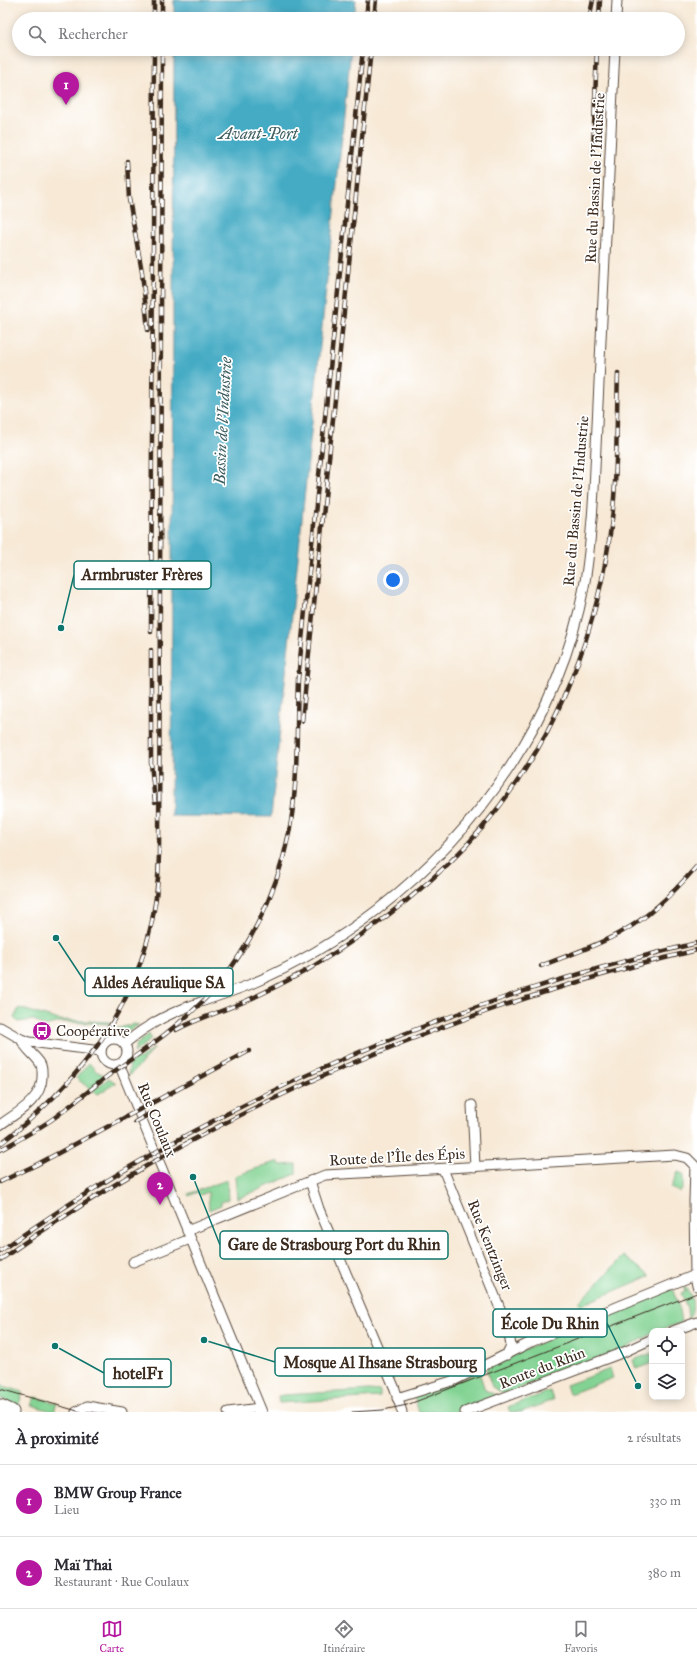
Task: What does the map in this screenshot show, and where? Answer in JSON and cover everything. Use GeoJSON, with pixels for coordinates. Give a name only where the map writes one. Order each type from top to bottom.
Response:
{"type":"FeatureCollection","features":[{"type":"Feature","properties":{"kind":"main road"},"geometry":{"type":"LineString","coordinates":[[0,1407],[11,1412]]}},
{"type":"Feature","properties":{"kind":"street"},"geometry":{"type":"LineString","coordinates":[[616,12],[617,0]]}},
{"type":"Feature","properties":{"kind":"street","name":"Rue du Bassin de l'Industrie"},"geometry":{"type":"LineString","coordinates":[[124,1044],[149,1025],[176,1012],[252,983],[317,951],[347,932],[402,890],[445,850],[492,792],[531,732],[545,704],[559,673],[577,619],[589,553],[595,466],[615,56]]}},
{"type":"Feature","properties":{"kind":"street"},"geometry":{"type":"LineString","coordinates":[[0,1027],[21,1039],[39,1043],[101,1051]]}},
{"type":"Feature","properties":{"kind":"street"},"geometry":{"type":"LineString","coordinates":[[0,1125],[35,1099],[42,1086],[41,1065],[24,1046],[21,1039]]}},
{"type":"Feature","properties":{"kind":"street"},"geometry":{"type":"LineString","coordinates":[[112,1039],[118,1039],[124,1044],[126,1047],[126,1057],[119,1064],[113,1065],[106,1062],[101,1056],[104,1043],[112,1039]]}},
{"type":"Feature","properties":{"kind":"street","name":"Rue Coulaux"},"geometry":{"type":"LineString","coordinates":[[119,1064],[261,1410]]}},
{"type":"Feature","properties":{"kind":"street","name":"Route de l'Île des Épis"},"geometry":{"type":"LineString","coordinates":[[472,1105],[475,1167]]}},
{"type":"Feature","properties":{"kind":"street","name":"Route de l'Île des Épis"},"geometry":{"type":"LineString","coordinates":[[133,1262],[189,1235],[325,1175],[675,1155],[687,1158],[695,1166],[695,1274]]}},
{"type":"Feature","properties":{"kind":"street","name":"Rue Kentzinger"},"geometry":{"type":"LineString","coordinates":[[443,1169],[508,1328],[511,1346],[507,1355]]}},
{"type":"Feature","properties":{"kind":"street"},"geometry":{"type":"LineString","coordinates":[[310,1181],[319,1209],[395,1389],[402,1412]]}},
{"type":"Feature","properties":{"kind":"street"},"geometry":{"type":"LineString","coordinates":[[695,1274],[697,1286]]}},
{"type":"Feature","properties":{"kind":"street","name":"Route du Rhin"},"geometry":{"type":"LineString","coordinates":[[397,1398],[455,1380],[532,1342],[695,1274]]}},
{"type":"Feature","properties":{"kind":"street"},"geometry":{"type":"LineString","coordinates":[[681,1328],[697,1322]]}},
{"type":"Feature","properties":{"kind":"street","name":"Route du Rhin"},"geometry":{"type":"LineString","coordinates":[[465,1412],[624,1352],[649,1340]]}},
{"type":"Feature","properties":{"kind":"street"},"geometry":{"type":"LineString","coordinates":[[76,1412],[87,1406],[122,1412]]}},
{"type":"Feature","properties":{"kind":"street"},"geometry":{"type":"LineString","coordinates":[[228,1412],[261,1410]]}},
{"type":"Feature","properties":{"kind":"green space"},"geometry":{"type":"Polygon","coordinates":[[[19,1008],[59,1020],[110,1022],[110,1024],[61,1022],[44,1026],[34,1020],[18,1022],[14,1018],[19,1008]]]}},
{"type":"Feature","properties":{"kind":"green space"},"geometry":{"type":"Polygon","coordinates":[[[134,1024],[139,1025],[127,1031],[110,1031],[111,1028],[119,1028],[134,1024]]]}},
{"type":"Feature","properties":{"kind":"green space"},"geometry":{"type":"Polygon","coordinates":[[[149,1034],[151,1039],[134,1053],[136,1045],[149,1034]]]}},
{"type":"Feature","properties":{"kind":"green space"},"geometry":{"type":"Polygon","coordinates":[[[154,1047],[139,1066],[128,1076],[130,1063],[137,1058],[139,1060],[154,1047]]]}},
{"type":"Feature","properties":{"kind":"green space"},"geometry":{"type":"Polygon","coordinates":[[[89,1063],[96,1071],[106,1076],[90,1089],[76,1078],[89,1063]]]}},
{"type":"Feature","properties":{"kind":"green space"},"geometry":{"type":"Polygon","coordinates":[[[109,1078],[116,1083],[98,1094],[92,1091],[109,1078]]]}},
{"type":"Feature","properties":{"kind":"green space"},"geometry":{"type":"Polygon","coordinates":[[[275,1162],[279,1162],[280,1165],[296,1164],[296,1174],[237,1199],[235,1176],[275,1162]]]}},
{"type":"Feature","properties":{"kind":"green space"},"geometry":{"type":"Polygon","coordinates":[[[678,1172],[683,1174],[683,1189],[680,1192],[671,1188],[678,1172]]]}},
{"type":"Feature","properties":{"kind":"green space"},"geometry":{"type":"Polygon","coordinates":[[[227,1180],[228,1199],[221,1202],[221,1205],[209,1210],[208,1192],[200,1195],[197,1192],[189,1196],[188,1194],[227,1180]]]}},
{"type":"Feature","properties":{"kind":"green space"},"geometry":{"type":"Polygon","coordinates":[[[624,1256],[650,1276],[581,1305],[579,1302],[624,1256]]]}},
{"type":"Feature","properties":{"kind":"green space"},"geometry":{"type":"Polygon","coordinates":[[[683,1286],[689,1292],[693,1306],[688,1319],[687,1308],[681,1293],[685,1291],[683,1286]]]}},
{"type":"Feature","properties":{"kind":"green space"},"geometry":{"type":"Polygon","coordinates":[[[672,1288],[680,1310],[682,1322],[666,1328],[649,1328],[649,1336],[626,1348],[505,1394],[492,1387],[486,1369],[532,1346],[672,1288]]]}},
{"type":"Feature","properties":{"kind":"green space"},"geometry":{"type":"Polygon","coordinates":[[[649,1354],[649,1364],[636,1369],[633,1360],[649,1354]]]}},
{"type":"Feature","properties":{"kind":"green space"},"geometry":{"type":"Polygon","coordinates":[[[610,1369],[613,1378],[569,1394],[566,1385],[610,1369]]]}},
{"type":"Feature","properties":{"kind":"green space"},"geometry":{"type":"Polygon","coordinates":[[[479,1372],[485,1390],[498,1396],[455,1412],[419,1412],[414,1397],[479,1372]]]}},
{"type":"Feature","properties":{"kind":"green space"},"geometry":{"type":"Polygon","coordinates":[[[0,1385],[23,1392],[18,1407],[0,1398],[0,1385]]]}},
{"type":"Feature","properties":{"kind":"green space"},"geometry":{"type":"Polygon","coordinates":[[[369,1390],[380,1391],[380,1397],[279,1403],[278,1396],[283,1395],[369,1390]]]}},
{"type":"Feature","properties":{"kind":"green space"},"geometry":{"type":"Polygon","coordinates":[[[550,1391],[553,1400],[521,1412],[510,1412],[508,1407],[550,1391]]]}},
{"type":"Feature","properties":{"kind":"green space"},"geometry":{"type":"Polygon","coordinates":[[[35,1397],[57,1403],[54,1412],[31,1405],[35,1397]]]}},
{"type":"Feature","properties":{"kind":"water"},"geometry":{"type":"Polygon","coordinates":[[[174,0],[356,0],[355,12],[174,12],[174,0]]]}},
{"type":"Feature","properties":{"kind":"water","name":"Avant-Port"},"geometry":{"type":"Polygon","coordinates":[[[174,56],[350,56],[271,817],[171,816],[174,56]]]}},
{"type":"Feature","properties":{"kind":"tram line"},"geometry":{"type":"LineString","coordinates":[[352,1412],[383,1410],[407,1405],[697,1293]]}},
{"type":"Feature","properties":{"kind":"tram line"},"geometry":{"type":"LineString","coordinates":[[0,1389],[81,1412]]}},
{"type":"Feature","properties":{"kind":"railway"},"geometry":{"type":"LineString","coordinates":[[154,0],[154,12]]}},
{"type":"Feature","properties":{"kind":"railway"},"geometry":{"type":"LineString","coordinates":[[162,0],[162,12]]}},
{"type":"Feature","properties":{"kind":"railway"},"geometry":{"type":"LineString","coordinates":[[367,12],[368,0]]}},
{"type":"Feature","properties":{"kind":"railway"},"geometry":{"type":"LineString","coordinates":[[375,12],[376,0]]}},
{"type":"Feature","properties":{"kind":"railway"},"geometry":{"type":"LineString","coordinates":[[590,12],[593,0]]}},
{"type":"Feature","properties":{"kind":"railway"},"geometry":{"type":"LineString","coordinates":[[599,12],[600,0]]}},
{"type":"Feature","properties":{"kind":"railway"},"geometry":{"type":"LineString","coordinates":[[151,632],[154,56]]}},
{"type":"Feature","properties":{"kind":"railway"},"geometry":{"type":"LineString","coordinates":[[0,1144],[34,1116],[65,1085],[92,1053],[115,1018],[134,981],[147,941],[156,899],[159,854],[162,56]]}},
{"type":"Feature","properties":{"kind":"railway"},"geometry":{"type":"LineString","coordinates":[[0,1150],[54,1118],[169,1031],[202,1002],[218,985],[246,945],[258,924],[277,879],[289,833],[294,795],[298,679],[362,56]]}},
{"type":"Feature","properties":{"kind":"railway"},"geometry":{"type":"LineString","coordinates":[[302,721],[370,56]]}},
{"type":"Feature","properties":{"kind":"railway"},"geometry":{"type":"LineString","coordinates":[[593,152],[597,56]]}},
{"type":"Feature","properties":{"kind":"railway"},"geometry":{"type":"LineString","coordinates":[[127,161],[129,199],[142,272],[148,330]]}},
{"type":"Feature","properties":{"kind":"railway"},"geometry":{"type":"LineString","coordinates":[[176,1030],[256,997],[309,969],[355,939],[423,887],[463,849],[507,797],[529,764],[565,694],[580,657],[592,619],[602,580],[612,520],[616,457],[618,373]]}},
{"type":"Feature","properties":{"kind":"railway"},"geometry":{"type":"LineString","coordinates":[[151,650],[151,763],[155,802]]}},
{"type":"Feature","properties":{"kind":"railway"},"geometry":{"type":"LineString","coordinates":[[541,966],[583,950],[633,925],[663,902],[697,866]]}},
{"type":"Feature","properties":{"kind":"railway"},"geometry":{"type":"LineString","coordinates":[[0,1251],[79,1198],[162,1149],[247,1104],[334,1063],[422,1027],[513,995],[604,967],[697,943]]}},
{"type":"Feature","properties":{"kind":"railway"},"geometry":{"type":"LineString","coordinates":[[0,1260],[87,1202],[184,1145],[254,1108],[325,1075],[398,1044],[545,992],[697,950]]}},
{"type":"Feature","properties":{"kind":"railway"},"geometry":{"type":"LineString","coordinates":[[0,1182],[36,1165],[249,1051]]}},
{"type":"Feature","properties":{"kind":"railway"},"geometry":{"type":"LineString","coordinates":[[135,1122],[153,1112]]}},
{"type":"Feature","properties":{"kind":"place","name":"BMW Group France"},"geometry":{"type":"Point","coordinates":[66,105]}},
{"type":"Feature","properties":{"kind":"place","name":"Armbruster Frères"},"geometry":{"type":"Point","coordinates":[61,628]}},
{"type":"Feature","properties":{"kind":"place","name":"Aldes Aéraulique SA"},"geometry":{"type":"Point","coordinates":[56,938]}},
{"type":"Feature","properties":{"kind":"place","name":"Coopérative"},"geometry":{"type":"Point","coordinates":[42,1031]}},
{"type":"Feature","properties":{"kind":"place","name":"Gare de Strasbourg Port du Rhin"},"geometry":{"type":"Point","coordinates":[193,1177]}},
{"type":"Feature","properties":{"kind":"place","name":"Maï Thai"},"geometry":{"type":"Point","coordinates":[160,1205]}},
{"type":"Feature","properties":{"kind":"place","name":"Mosque Al Ihsane Strasbourg"},"geometry":{"type":"Point","coordinates":[204,1340]}},
{"type":"Feature","properties":{"kind":"place","name":"hotelF1"},"geometry":{"type":"Point","coordinates":[55,1346]}},
{"type":"Feature","properties":{"kind":"place","name":"École Du Rhin"},"geometry":{"type":"Point","coordinates":[638,1386]}},
{"type":"Feature","properties":{"kind":"water label","name":"Bassin de l'Industrie"},"geometry":{"type":"Point","coordinates":[222,421]}}]}
